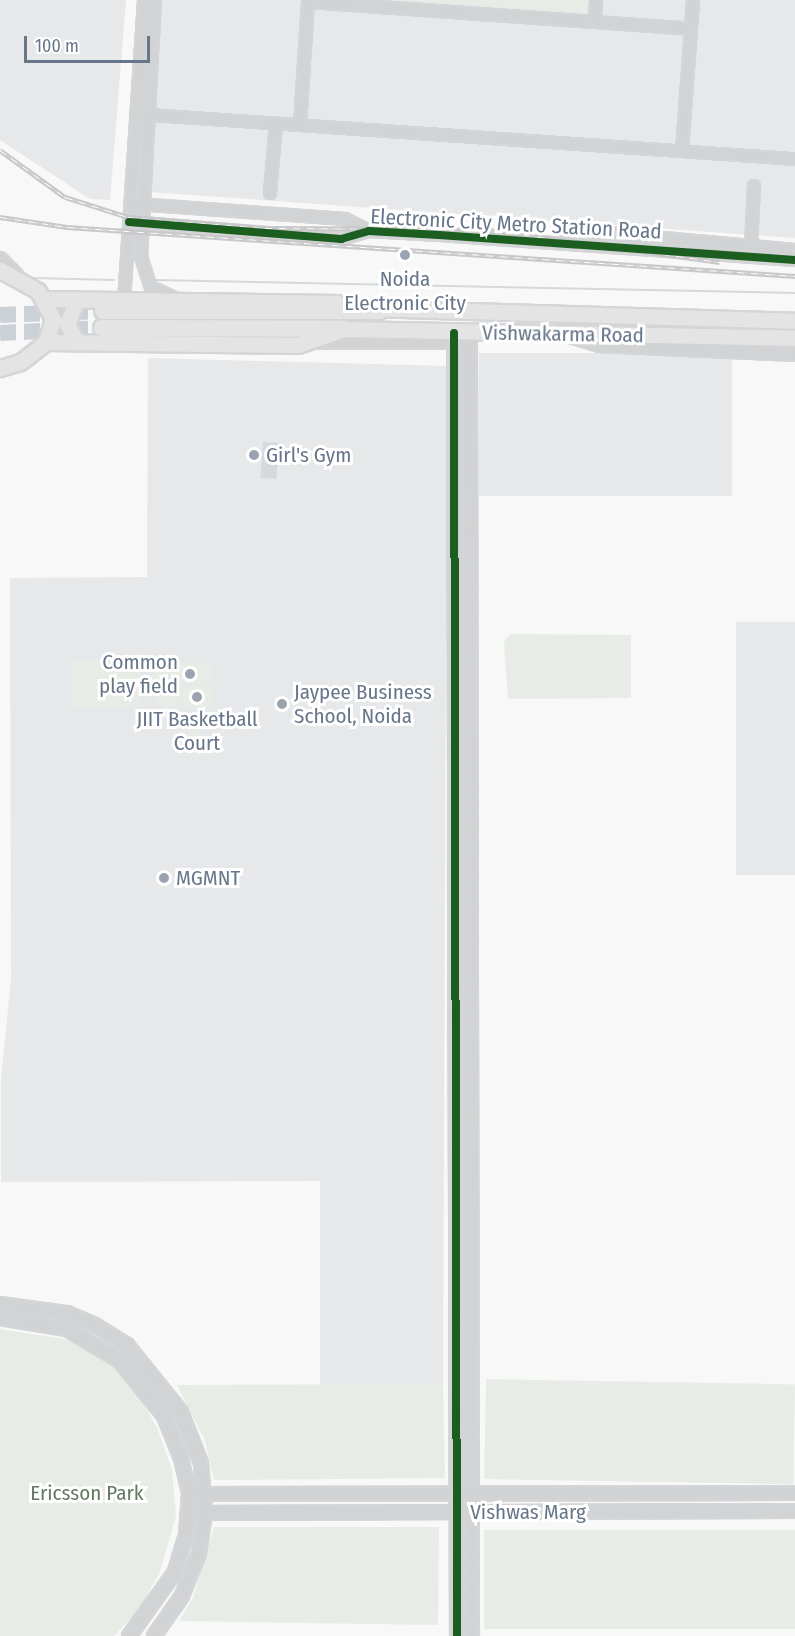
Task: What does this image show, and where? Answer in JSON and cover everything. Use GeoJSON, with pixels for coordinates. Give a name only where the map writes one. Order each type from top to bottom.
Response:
{"type":"FeatureCollection","features":[{"type":"Feature","properties":{"kind":"highway"},"geometry":{"type":"LineString","coordinates":[[104,311],[379,311]]}},
{"type":"Feature","properties":{"kind":"highway"},"geometry":{"type":"LineString","coordinates":[[102,328],[344,329]]}},
{"type":"Feature","properties":{"kind":"main road"},"geometry":{"type":"LineString","coordinates":[[0,270],[17,276],[46,299],[52,319],[46,342],[2,370]]}},
{"type":"Feature","properties":{"kind":"main road","name":"Vishwakarma Road"},"geometry":{"type":"LineString","coordinates":[[46,299],[346,304],[379,311],[724,329],[795,338]]}},
{"type":"Feature","properties":{"kind":"main road"},"geometry":{"type":"LineString","coordinates":[[77,300],[67,324],[77,342]]}},
{"type":"Feature","properties":{"kind":"main road","name":"Vishwakarma Road"},"geometry":{"type":"LineString","coordinates":[[724,329],[795,321]]}},
{"type":"Feature","properties":{"kind":"main road","name":"Vishwakarma Road"},"geometry":{"type":"LineString","coordinates":[[46,342],[304,342],[344,329],[454,339],[691,328]]}},
{"type":"Feature","properties":{"kind":"street"},"geometry":{"type":"LineString","coordinates":[[142,114],[144,0]]}},
{"type":"Feature","properties":{"kind":"street"},"geometry":{"type":"LineString","coordinates":[[124,301],[129,222],[135,204],[142,114],[155,0]]}},
{"type":"Feature","properties":{"kind":"street"},"geometry":{"type":"LineString","coordinates":[[595,22],[596,0]]}},
{"type":"Feature","properties":{"kind":"street"},"geometry":{"type":"LineString","coordinates":[[682,151],[693,0]]}},
{"type":"Feature","properties":{"kind":"street"},"geometry":{"type":"LineString","coordinates":[[300,125],[308,1],[400,4],[691,29]]}},
{"type":"Feature","properties":{"kind":"street"},"geometry":{"type":"LineString","coordinates":[[142,114],[795,159]]}},
{"type":"Feature","properties":{"kind":"street"},"geometry":{"type":"LineString","coordinates":[[270,193],[276,123]]}},
{"type":"Feature","properties":{"kind":"street"},"geometry":{"type":"LineString","coordinates":[[751,245],[754,186]]}},
{"type":"Feature","properties":{"kind":"street"},"geometry":{"type":"LineString","coordinates":[[135,204],[141,223],[141,257],[152,286],[187,301]]}},
{"type":"Feature","properties":{"kind":"street"},"geometry":{"type":"LineString","coordinates":[[135,204],[345,219],[369,231]]}},
{"type":"Feature","properties":{"kind":"street","name":"Electronic City Metro Station Road"},"geometry":{"type":"LineString","coordinates":[[129,222],[341,239],[369,231],[562,242],[795,260]]}},
{"type":"Feature","properties":{"kind":"street"},"geometry":{"type":"LineString","coordinates":[[562,242],[576,230],[795,250]]}},
{"type":"Feature","properties":{"kind":"street"},"geometry":{"type":"LineString","coordinates":[[0,259],[17,276]]}},
{"type":"Feature","properties":{"kind":"street"},"geometry":{"type":"LineString","coordinates":[[567,335],[599,345],[795,354]]}},
{"type":"Feature","properties":{"kind":"street"},"geometry":{"type":"LineString","coordinates":[[470,338],[472,1636]]}},
{"type":"Feature","properties":{"kind":"street"},"geometry":{"type":"LineString","coordinates":[[304,342],[454,339],[457,1636]]}},
{"type":"Feature","properties":{"kind":"street"},"geometry":{"type":"LineString","coordinates":[[0,1304],[67,1313],[127,1345],[181,1412],[201,1463],[205,1513],[199,1552],[182,1596],[154,1636]]}},
{"type":"Feature","properties":{"kind":"street"},"geometry":{"type":"LineString","coordinates":[[0,1318],[67,1329],[119,1360],[164,1416],[189,1494],[189,1513],[175,1572],[129,1636]]}},
{"type":"Feature","properties":{"kind":"street","name":"Vishwas Marg"},"geometry":{"type":"LineString","coordinates":[[189,1494],[795,1493]]}},
{"type":"Feature","properties":{"kind":"street","name":"Vishwas Marg"},"geometry":{"type":"LineString","coordinates":[[189,1513],[795,1511]]}},
{"type":"Feature","properties":{"kind":"shaded area"},"geometry":{"type":"Polygon","coordinates":[[[0,0],[126,0],[110,200],[90,199],[0,140],[0,0]]]}},
{"type":"Feature","properties":{"kind":"shaded area"},"geometry":{"type":"Polygon","coordinates":[[[162,0],[795,0],[795,238],[149,192],[162,0]]]}},
{"type":"Feature","properties":{"kind":"shaded area"},"geometry":{"type":"Polygon","coordinates":[[[479,353],[732,353],[732,496],[479,496],[479,353]]]}},
{"type":"Feature","properties":{"kind":"shaded area"},"geometry":{"type":"Polygon","coordinates":[[[148,358],[447,366],[443,1384],[320,1385],[320,1181],[1,1182],[1,1079],[11,980],[10,578],[147,577],[148,358]]]}},
{"type":"Feature","properties":{"kind":"shaded area"},"geometry":{"type":"Polygon","coordinates":[[[263,442],[279,443],[276,479],[260,478],[263,442]]]}},
{"type":"Feature","properties":{"kind":"shaded area"},"geometry":{"type":"Polygon","coordinates":[[[736,622],[795,622],[795,875],[736,875],[736,622]]]}},
{"type":"Feature","properties":{"kind":"green space"},"geometry":{"type":"Polygon","coordinates":[[[407,0],[588,0],[587,13],[407,0]]]}},
{"type":"Feature","properties":{"kind":"green space"},"geometry":{"type":"Polygon","coordinates":[[[510,634],[631,635],[631,698],[508,699],[504,642],[510,634]]]}},
{"type":"Feature","properties":{"kind":"green space"},"geometry":{"type":"Polygon","coordinates":[[[71,660],[140,660],[140,707],[71,707],[71,660]]]}},
{"type":"Feature","properties":{"kind":"green space","name":"Common play field"},"geometry":{"type":"Polygon","coordinates":[[[169,663],[211,663],[211,684],[169,684],[169,663]]]}},
{"type":"Feature","properties":{"kind":"green space"},"geometry":{"type":"Polygon","coordinates":[[[160,664],[166,666],[168,672],[166,678],[160,680],[154,678],[152,672],[154,666],[160,664]]]}},
{"type":"Feature","properties":{"kind":"green space"},"geometry":{"type":"Polygon","coordinates":[[[168,685],[176,689],[180,697],[176,705],[168,709],[160,705],[156,697],[160,689],[168,685]]]}},
{"type":"Feature","properties":{"kind":"green space","name":"JIIT Basketball Court"},"geometry":{"type":"Polygon","coordinates":[[[181,686],[214,686],[214,707],[181,707],[181,686]]]}},
{"type":"Feature","properties":{"kind":"green space"},"geometry":{"type":"Polygon","coordinates":[[[192,725],[200,725],[201,756],[193,756],[192,725]]]}},
{"type":"Feature","properties":{"kind":"green space","name":"Ericsson Park"},"geometry":{"type":"Polygon","coordinates":[[[0,1329],[71,1340],[108,1362],[136,1389],[158,1430],[172,1470],[176,1516],[160,1572],[139,1610],[114,1636],[0,1636],[0,1329]]]}},
{"type":"Feature","properties":{"kind":"green space"},"geometry":{"type":"Polygon","coordinates":[[[486,1379],[795,1384],[793,1484],[484,1479],[486,1379]]]}},
{"type":"Feature","properties":{"kind":"green space"},"geometry":{"type":"Polygon","coordinates":[[[443,1384],[445,1478],[214,1480],[205,1441],[177,1385],[443,1384]]]}},
{"type":"Feature","properties":{"kind":"green space"},"geometry":{"type":"Polygon","coordinates":[[[214,1527],[439,1527],[438,1625],[179,1621],[193,1598],[214,1527]]]}},
{"type":"Feature","properties":{"kind":"green space"},"geometry":{"type":"Polygon","coordinates":[[[484,1530],[795,1530],[795,1629],[484,1629],[484,1530]]]}},
{"type":"Feature","properties":{"kind":"waterway"},"geometry":{"type":"LineString","coordinates":[[32,278],[114,280]]}},
{"type":"Feature","properties":{"kind":"waterway"},"geometry":{"type":"LineString","coordinates":[[153,280],[795,293]]}},
{"type":"Feature","properties":{"kind":"tunnel"},"geometry":{"type":"LineString","coordinates":[[0,315],[103,311]]}},
{"type":"Feature","properties":{"kind":"tunnel"},"geometry":{"type":"LineString","coordinates":[[0,333],[102,328]]}},
{"type":"Feature","properties":{"kind":"railway"},"geometry":{"type":"LineString","coordinates":[[0,150],[65,197],[128,217],[265,228],[482,229],[720,262]]}},
{"type":"Feature","properties":{"kind":"railway"},"geometry":{"type":"LineString","coordinates":[[0,217],[67,227],[795,276]]}},
{"type":"Feature","properties":{"kind":"railway"},"geometry":{"type":"LineString","coordinates":[[690,250],[774,256]]}},
{"type":"Feature","properties":{"kind":"cycle path"},"geometry":{"type":"LineString","coordinates":[[129,222],[341,239],[369,231],[795,260]]}},
{"type":"Feature","properties":{"kind":"cycle path"},"geometry":{"type":"LineString","coordinates":[[454,333],[457,1636]]}},
{"type":"Feature","properties":{"kind":"place","name":"Noida Electronic City"},"geometry":{"type":"Point","coordinates":[405,255]}},
{"type":"Feature","properties":{"kind":"place","name":"Girl's Gym"},"geometry":{"type":"Point","coordinates":[254,455]}},
{"type":"Feature","properties":{"kind":"place","name":"Common play field"},"geometry":{"type":"Point","coordinates":[190,674]}},
{"type":"Feature","properties":{"kind":"place","name":"JIIT Basketball Court"},"geometry":{"type":"Point","coordinates":[197,697]}},
{"type":"Feature","properties":{"kind":"place","name":"Jaypee Business School, Noida"},"geometry":{"type":"Point","coordinates":[282,704]}},
{"type":"Feature","properties":{"kind":"place","name":"MGMNT"},"geometry":{"type":"Point","coordinates":[164,878]}}]}
